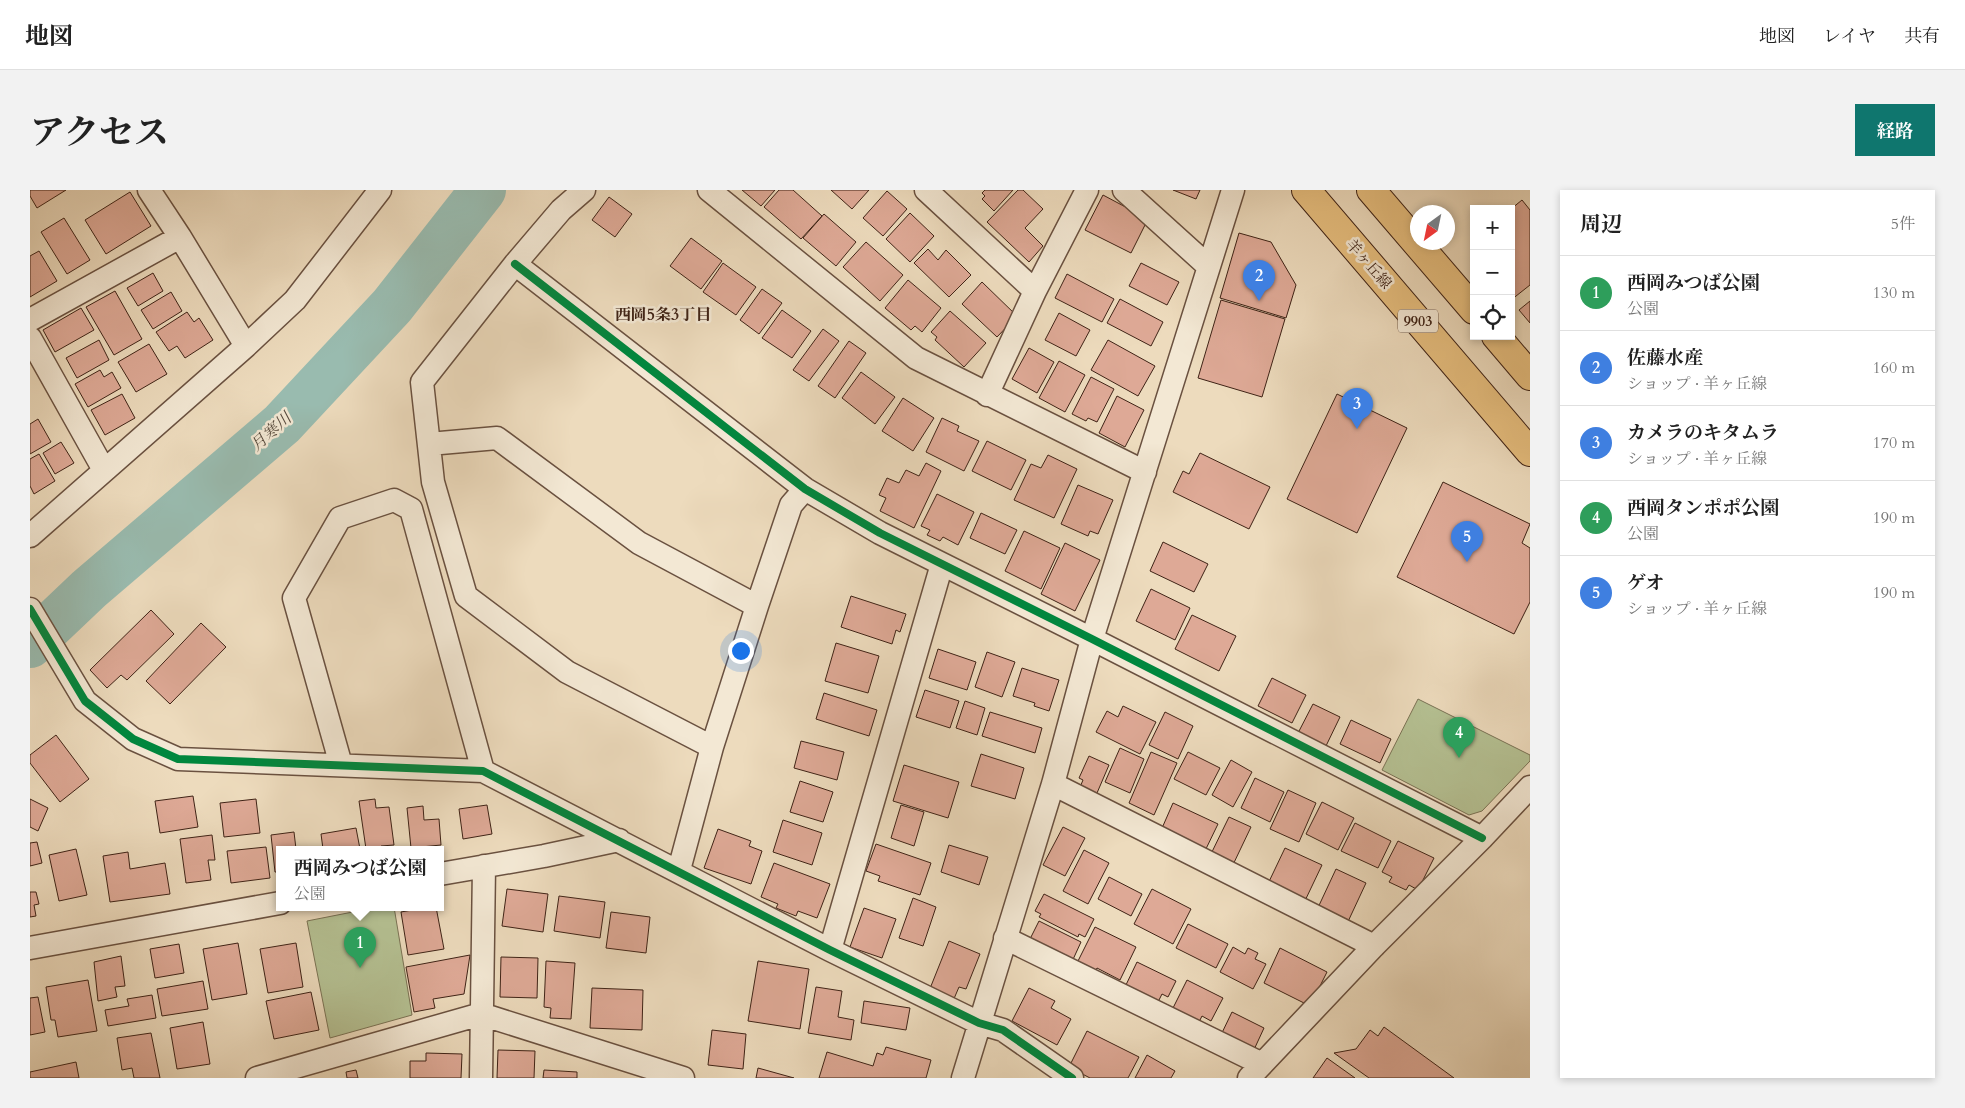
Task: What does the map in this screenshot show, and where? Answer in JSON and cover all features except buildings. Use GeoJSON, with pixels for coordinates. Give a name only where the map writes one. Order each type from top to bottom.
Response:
{"type":"FeatureCollection","features":[{"type":"Feature","properties":{"kind":"main road","name":"羊ヶ丘線"},"geometry":{"type":"LineString","coordinates":[[1306,190],[1530,452]]}},
{"type":"Feature","properties":{"kind":"main road"},"geometry":{"type":"LineString","coordinates":[[1371,190],[1470,305]]}},
{"type":"Feature","properties":{"kind":"main road"},"geometry":{"type":"LineString","coordinates":[[1499,340],[1530,376]]}},
{"type":"Feature","properties":{"kind":"street"},"geometry":{"type":"LineString","coordinates":[[149,190],[180,237],[246,346]]}},
{"type":"Feature","properties":{"kind":"street"},"geometry":{"type":"LineString","coordinates":[[30,536],[246,346],[295,300],[380,190]]}},
{"type":"Feature","properties":{"kind":"street"},"geometry":{"type":"LineString","coordinates":[[584,190],[561,210],[515,264],[422,382],[433,482],[466,596],[567,672],[712,747]]}},
{"type":"Feature","properties":{"kind":"street"},"geometry":{"type":"LineString","coordinates":[[709,190],[916,358],[1145,472]]}},
{"type":"Feature","properties":{"kind":"street"},"geometry":{"type":"LineString","coordinates":[[926,190],[1035,291]]}},
{"type":"Feature","properties":{"kind":"street"},"geometry":{"type":"LineString","coordinates":[[987,395],[1035,291],[1087,190]]}},
{"type":"Feature","properties":{"kind":"street"},"geometry":{"type":"LineString","coordinates":[[1124,190],[1208,266]]}},
{"type":"Feature","properties":{"kind":"street"},"geometry":{"type":"LineString","coordinates":[[963,1078],[978,1022],[1053,784],[1092,638],[1233,190]]}},
{"type":"Feature","properties":{"kind":"street"},"geometry":{"type":"LineString","coordinates":[[30,320],[180,237]]}},
{"type":"Feature","properties":{"kind":"street"},"geometry":{"type":"LineString","coordinates":[[515,264],[805,489],[880,533],[1092,638],[1482,838]]}},
{"type":"Feature","properties":{"kind":"street"},"geometry":{"type":"LineString","coordinates":[[30,338],[104,470]]}},
{"type":"Feature","properties":{"kind":"street"},"geometry":{"type":"LineString","coordinates":[[429,444],[497,438],[639,543],[757,606]]}},
{"type":"Feature","properties":{"kind":"street"},"geometry":{"type":"LineString","coordinates":[[679,870],[712,747],[757,606],[791,505],[805,489]]}},
{"type":"Feature","properties":{"kind":"street"},"geometry":{"type":"LineString","coordinates":[[341,765],[294,598],[340,518],[394,500],[411,509],[483,771]]}},
{"type":"Feature","properties":{"kind":"street"},"geometry":{"type":"LineString","coordinates":[[830,950],[942,564]]}},
{"type":"Feature","properties":{"kind":"street"},"geometry":{"type":"LineString","coordinates":[[30,609],[85,701],[133,740],[178,759],[483,771],[679,870],[830,950],[978,1022],[1003,1030],[1072,1078]]}},
{"type":"Feature","properties":{"kind":"street"},"geometry":{"type":"LineString","coordinates":[[1053,784],[1374,946]]}},
{"type":"Feature","properties":{"kind":"street"},"geometry":{"type":"LineString","coordinates":[[1005,938],[1255,1071],[1530,787]]}},
{"type":"Feature","properties":{"kind":"street"},"geometry":{"type":"LineString","coordinates":[[444,873],[544,856],[619,840]]}},
{"type":"Feature","properties":{"kind":"street"},"geometry":{"type":"LineString","coordinates":[[481,1078],[484,866]]}},
{"type":"Feature","properties":{"kind":"street"},"geometry":{"type":"LineString","coordinates":[[30,948],[276,904]]}},
{"type":"Feature","properties":{"kind":"street"},"geometry":{"type":"LineString","coordinates":[[257,1078],[481,1014],[641,1071],[683,1078]]}},
{"type":"Feature","properties":{"kind":"green space"},"geometry":{"type":"Polygon","coordinates":[[[1418,699],[1530,755],[1530,761],[1482,811],[1469,815],[1382,770],[1418,699]]]}},
{"type":"Feature","properties":{"kind":"green space"},"geometry":{"type":"Polygon","coordinates":[[[358,911],[395,911],[412,1015],[330,1038],[307,921],[358,911]]]}},
{"type":"Feature","properties":{"kind":"waterway","name":"月寒川"},"geometry":{"type":"LineString","coordinates":[[30,645],[89,589],[282,424],[392,306],[483,190]]}},
{"type":"Feature","properties":{"kind":"cycle path"},"geometry":{"type":"LineString","coordinates":[[515,264],[805,489],[880,533],[1482,838]]}},
{"type":"Feature","properties":{"kind":"cycle path"},"geometry":{"type":"LineString","coordinates":[[30,609],[85,701],[133,739],[178,759],[483,771],[830,950],[979,1023],[1003,1030],[1072,1078]]}},
{"type":"Feature","properties":{"kind":"place","name":"佐藤水産"},"geometry":{"type":"Point","coordinates":[1259,301]}},
{"type":"Feature","properties":{"kind":"place","name":"カメラのキタムラ"},"geometry":{"type":"Point","coordinates":[1357,429]}},
{"type":"Feature","properties":{"kind":"place","name":"ゲオ"},"geometry":{"type":"Point","coordinates":[1467,562]}},
{"type":"Feature","properties":{"kind":"place","name":"西岡タンポポ公園"},"geometry":{"type":"Point","coordinates":[1459,758]}},
{"type":"Feature","properties":{"kind":"place","name":"西岡みつば公園"},"geometry":{"type":"Point","coordinates":[360,968]}},
{"type":"Feature","properties":{"kind":"district","name":"西岡5条3丁目"},"geometry":{"type":"Point","coordinates":[663,315]}}]}
